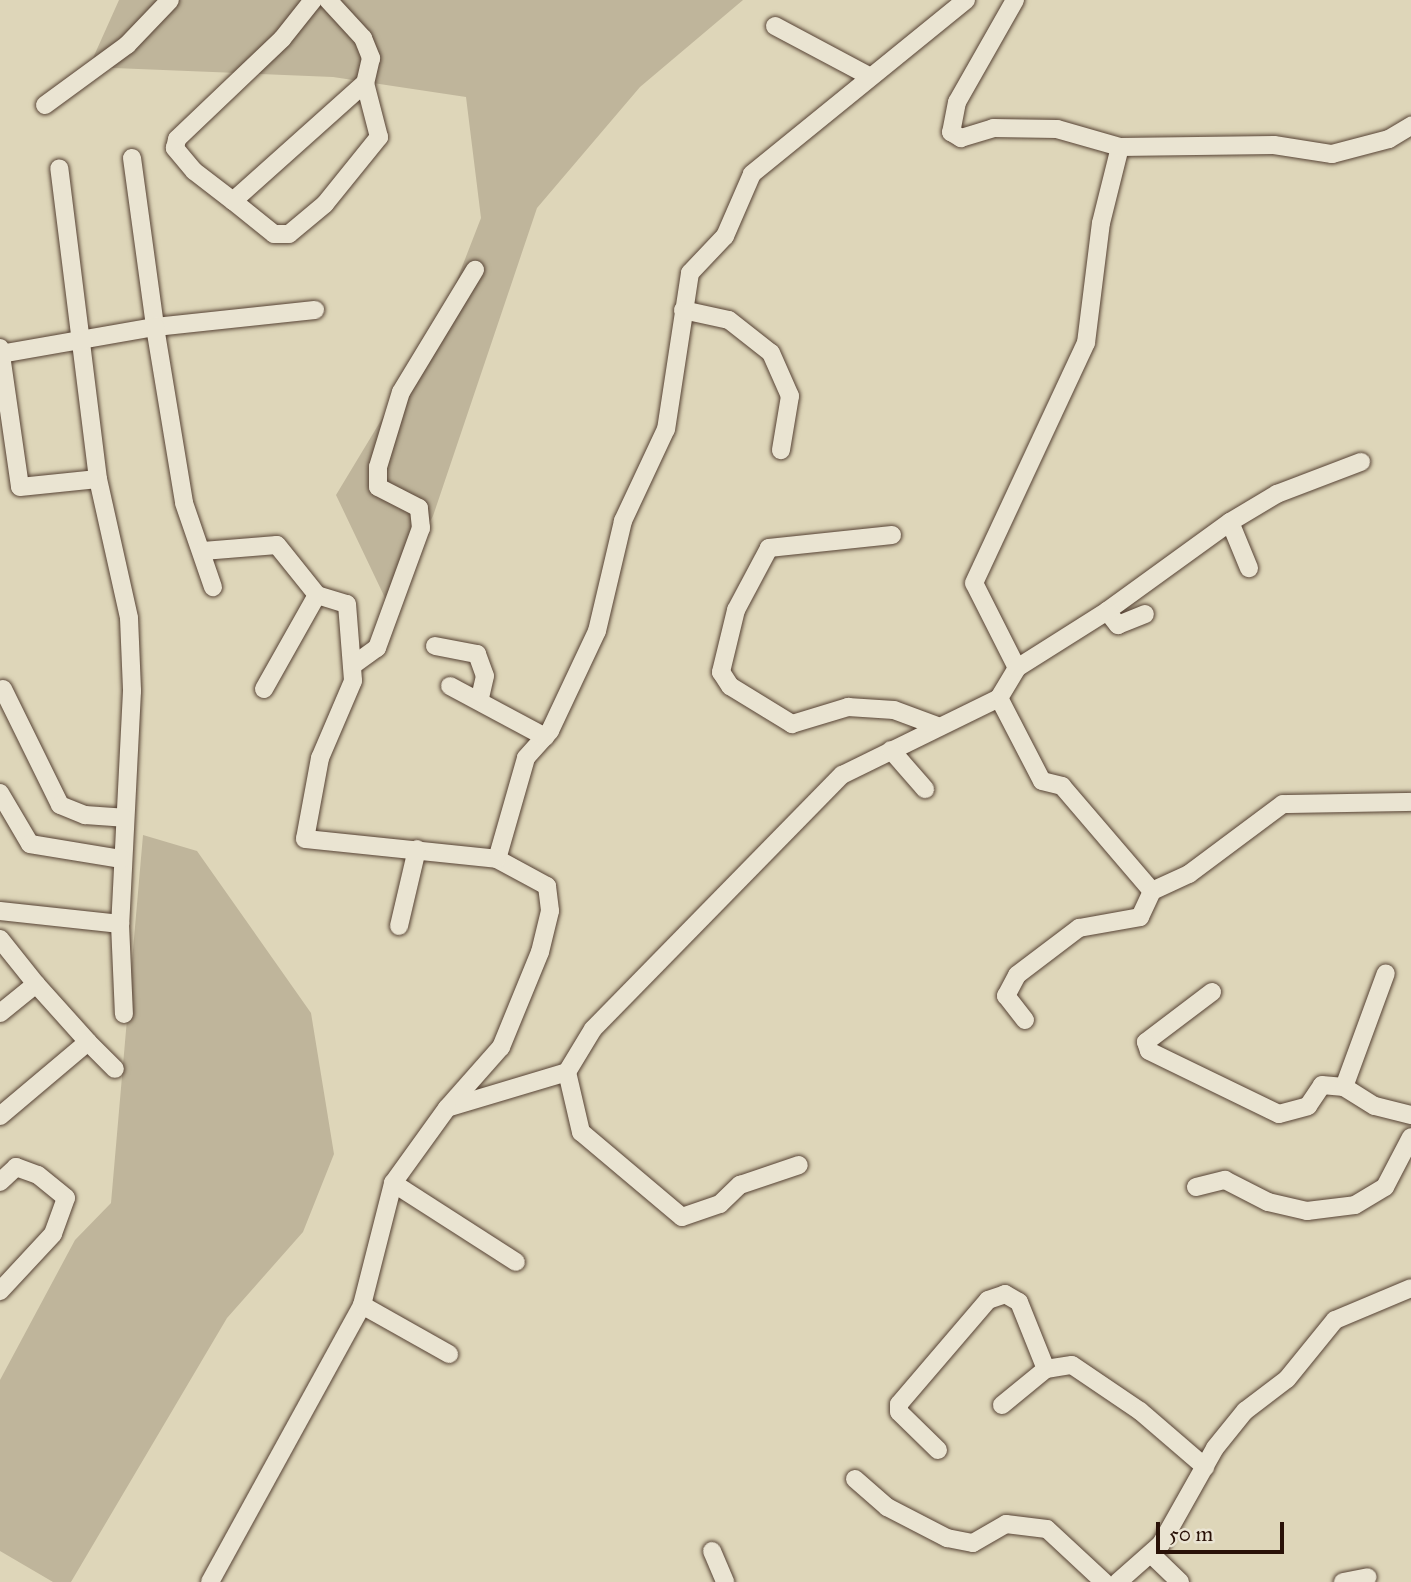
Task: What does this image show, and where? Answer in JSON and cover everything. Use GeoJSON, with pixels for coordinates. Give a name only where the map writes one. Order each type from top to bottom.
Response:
{"type":"FeatureCollection","features":[{"type":"Feature","properties":{"kind":"street"},"geometry":{"type":"LineString","coordinates":[[45,105],[127,45],[170,0]]}},
{"type":"Feature","properties":{"kind":"street"},"geometry":{"type":"LineString","coordinates":[[313,0],[282,39],[177,139],[175,148],[194,171],[274,234],[289,234],[325,204],[379,137],[365,83],[371,58],[363,38],[328,0]]}},
{"type":"Feature","properties":{"kind":"street"},"geometry":{"type":"LineString","coordinates":[[497,859],[526,758],[545,737],[597,631],[622,522],[666,429],[690,273],[725,236],[752,174],[867,75],[966,0]]}},
{"type":"Feature","properties":{"kind":"street"},"geometry":{"type":"LineString","coordinates":[[1015,0],[957,102],[951,132],[961,138],[993,128],[1057,129],[1120,147],[1274,145],[1332,153],[1389,139],[1411,126]]}},
{"type":"Feature","properties":{"kind":"street"},"geometry":{"type":"LineString","coordinates":[[775,26],[867,75]]}},
{"type":"Feature","properties":{"kind":"street"},"geometry":{"type":"LineString","coordinates":[[233,201],[365,83]]}},
{"type":"Feature","properties":{"kind":"street"},"geometry":{"type":"LineString","coordinates":[[1017,668],[974,583],[1086,343],[1101,223],[1120,147]]}},
{"type":"Feature","properties":{"kind":"street"},"geometry":{"type":"LineString","coordinates":[[132,158],[155,327],[184,503],[203,551],[213,587]]}},
{"type":"Feature","properties":{"kind":"street"},"geometry":{"type":"LineString","coordinates":[[59,168],[98,479],[129,618],[120,924],[124,1014]]}},
{"type":"Feature","properties":{"kind":"street"},"geometry":{"type":"LineString","coordinates":[[356,663],[377,648],[421,528],[419,508],[378,487],[378,467],[401,392],[475,270]]}},
{"type":"Feature","properties":{"kind":"street"},"geometry":{"type":"LineString","coordinates":[[98,479],[20,487],[0,352],[155,327],[315,310]]}},
{"type":"Feature","properties":{"kind":"street"},"geometry":{"type":"LineString","coordinates":[[683,310],[729,320],[771,353],[790,396],[780,450]]}},
{"type":"Feature","properties":{"kind":"street"},"geometry":{"type":"LineString","coordinates":[[447,1108],[567,1072],[593,1029],[842,775],[937,726],[999,698],[1017,668],[1107,611],[1230,522],[1277,494],[1361,462]]}},
{"type":"Feature","properties":{"kind":"street"},"geometry":{"type":"LineString","coordinates":[[1230,522],[1249,568]]}},
{"type":"Feature","properties":{"kind":"street"},"geometry":{"type":"LineString","coordinates":[[892,535],[769,548],[736,610],[721,672],[730,685],[792,724],[848,707],[894,710],[937,726]]}},
{"type":"Feature","properties":{"kind":"street"},"geometry":{"type":"LineString","coordinates":[[203,551],[277,545],[317,595],[347,604],[356,663],[320,758],[305,839],[497,859],[540,878],[550,911],[519,1016],[477,1079],[447,1108],[393,1183],[362,1305],[210,1582]]}},
{"type":"Feature","properties":{"kind":"street"},"geometry":{"type":"LineString","coordinates":[[264,689],[317,595]]}},
{"type":"Feature","properties":{"kind":"street"},"geometry":{"type":"LineString","coordinates":[[1107,611],[1118,625],[1145,614]]}},
{"type":"Feature","properties":{"kind":"street"},"geometry":{"type":"LineString","coordinates":[[435,646],[477,654],[485,676],[480,698]]}},
{"type":"Feature","properties":{"kind":"street"},"geometry":{"type":"LineString","coordinates":[[450,686],[480,698],[545,737]]}},
{"type":"Feature","properties":{"kind":"street"},"geometry":{"type":"LineString","coordinates":[[1,687],[60,805],[85,815],[124,818]]}},
{"type":"Feature","properties":{"kind":"street"},"geometry":{"type":"LineString","coordinates":[[999,698],[1036,774],[1062,786],[1152,891]]}},
{"type":"Feature","properties":{"kind":"street"},"geometry":{"type":"LineString","coordinates":[[891,750],[925,789]]}},
{"type":"Feature","properties":{"kind":"street"},"geometry":{"type":"LineString","coordinates":[[0,793],[30,844],[122,859]]}},
{"type":"Feature","properties":{"kind":"street"},"geometry":{"type":"LineString","coordinates":[[1025,1020],[1006,996],[1017,975],[1079,928],[1140,917],[1152,891],[1189,874],[1283,804],[1411,802]]}},
{"type":"Feature","properties":{"kind":"street"},"geometry":{"type":"LineString","coordinates":[[399,926],[416,849]]}},
{"type":"Feature","properties":{"kind":"street"},"geometry":{"type":"LineString","coordinates":[[0,911],[120,924]]}},
{"type":"Feature","properties":{"kind":"street"},"geometry":{"type":"LineString","coordinates":[[0,939],[36,984],[115,1069]]}},
{"type":"Feature","properties":{"kind":"street"},"geometry":{"type":"LineString","coordinates":[[1344,1087],[1386,973]]}},
{"type":"Feature","properties":{"kind":"street"},"geometry":{"type":"LineString","coordinates":[[0,1013],[36,984]]}},
{"type":"Feature","properties":{"kind":"street"},"geometry":{"type":"LineString","coordinates":[[1213,992],[1146,1042],[1149,1051],[1279,1114],[1308,1106],[1322,1085],[1344,1087],[1375,1106],[1411,1115]]}},
{"type":"Feature","properties":{"kind":"street"},"geometry":{"type":"LineString","coordinates":[[0,1116],[88,1042]]}},
{"type":"Feature","properties":{"kind":"street"},"geometry":{"type":"LineString","coordinates":[[567,1072],[580,1132],[682,1217],[720,1204],[740,1185],[799,1165]]}},
{"type":"Feature","properties":{"kind":"street"},"geometry":{"type":"LineString","coordinates":[[1196,1187],[1225,1180],[1268,1202],[1307,1211],[1368,1200],[1404,1165],[1411,1137]]}},
{"type":"Feature","properties":{"kind":"street"},"geometry":{"type":"LineString","coordinates":[[0,1182],[16,1167],[38,1175],[66,1198],[53,1234],[0,1291]]}},
{"type":"Feature","properties":{"kind":"street"},"geometry":{"type":"LineString","coordinates":[[393,1183],[516,1262]]}},
{"type":"Feature","properties":{"kind":"street"},"geometry":{"type":"LineString","coordinates":[[1118,1582],[1152,1555],[1205,1466],[1245,1411],[1287,1379],[1335,1320],[1411,1288]]}},
{"type":"Feature","properties":{"kind":"street"},"geometry":{"type":"LineString","coordinates":[[938,1450],[899,1412],[899,1404],[988,1300],[1005,1294],[1019,1303],[1046,1369]]}},
{"type":"Feature","properties":{"kind":"street"},"geometry":{"type":"LineString","coordinates":[[362,1305],[449,1354]]}},
{"type":"Feature","properties":{"kind":"street"},"geometry":{"type":"LineString","coordinates":[[1002,1405],[1046,1369],[1083,1370],[1205,1466]]}},
{"type":"Feature","properties":{"kind":"street"},"geometry":{"type":"LineString","coordinates":[[855,1479],[887,1507],[947,1538],[973,1543],[1006,1524],[1046,1529],[1104,1582]]}},
{"type":"Feature","properties":{"kind":"street"},"geometry":{"type":"LineString","coordinates":[[712,1551],[725,1582]]}},
{"type":"Feature","properties":{"kind":"street"},"geometry":{"type":"LineString","coordinates":[[1152,1555],[1180,1582]]}},
{"type":"Feature","properties":{"kind":"street"},"geometry":{"type":"LineString","coordinates":[[1343,1582],[1368,1577]]}},
{"type":"Feature","properties":{"kind":"shaded area"},"geometry":{"type":"Polygon","coordinates":[[[119,0],[743,0],[640,87],[537,208],[433,516],[386,600],[336,495],[441,321],[481,218],[466,97],[333,77],[89,67],[119,0]]]}},
{"type":"Feature","properties":{"kind":"shaded area"},"geometry":{"type":"Polygon","coordinates":[[[143,835],[197,851],[311,1013],[334,1154],[303,1232],[227,1318],[71,1582],[53,1582],[0,1551],[0,1380],[75,1240],[111,1203],[143,835]]]}}]}
